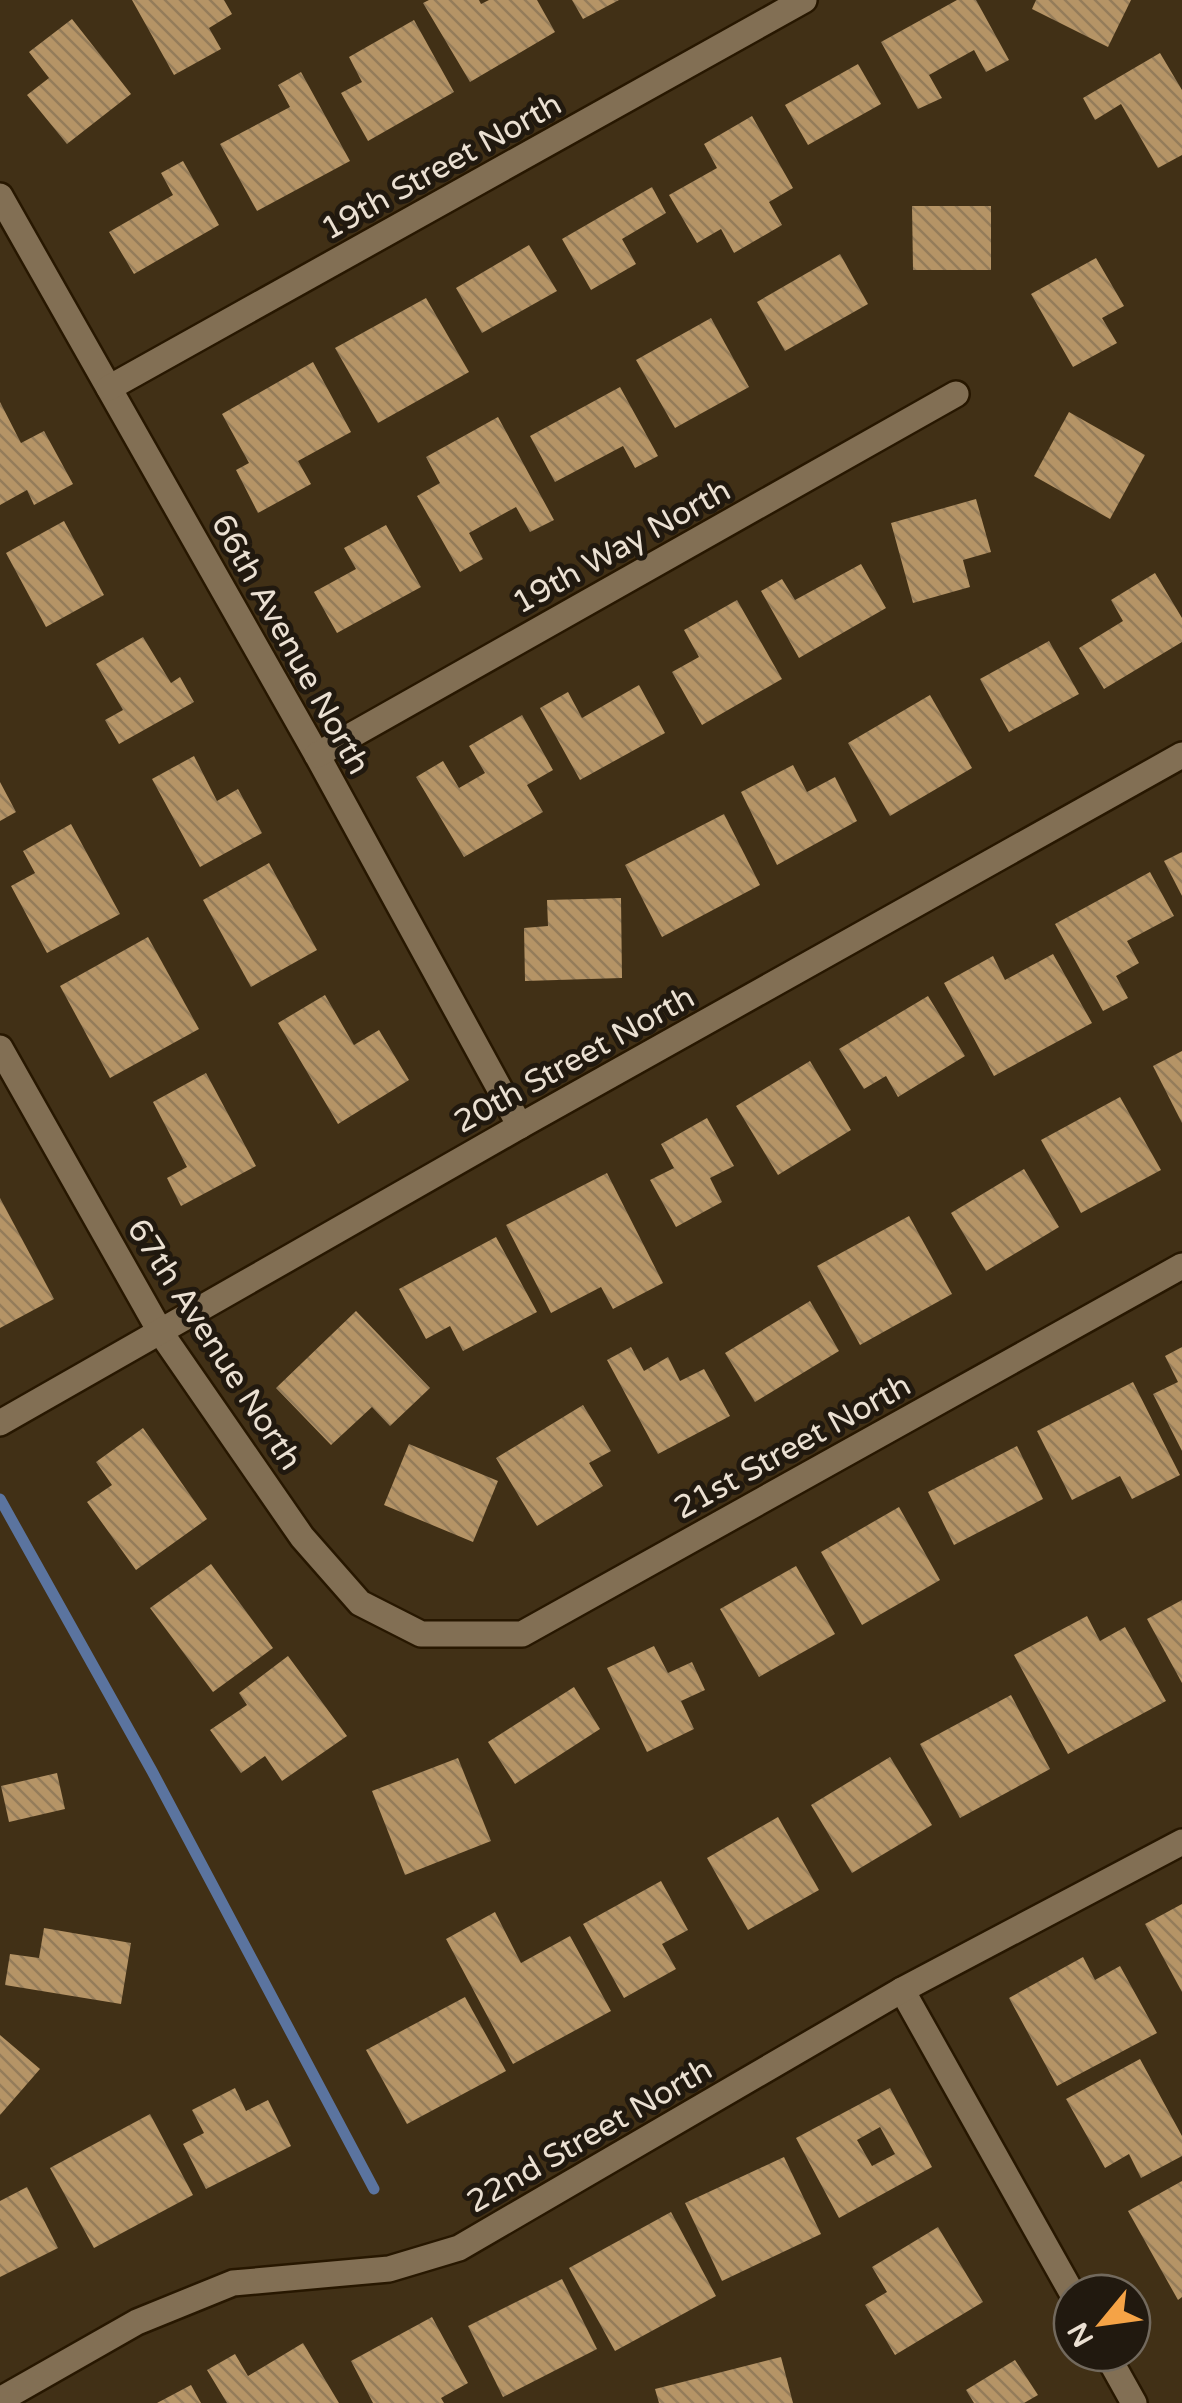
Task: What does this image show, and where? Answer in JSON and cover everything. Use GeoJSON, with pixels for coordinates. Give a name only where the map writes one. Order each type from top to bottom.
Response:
{"type":"FeatureCollection","features":[{"type":"Feature","properties":{"kind":"street","name":"19th Street North"},"geometry":{"type":"LineString","coordinates":[[109,388],[804,0]]}},
{"type":"Feature","properties":{"kind":"street","name":"66th Avenue North"},"geometry":{"type":"LineString","coordinates":[[0,196],[317,755],[520,1126]]}},
{"type":"Feature","properties":{"kind":"street","name":"19th Way North"},"geometry":{"type":"LineString","coordinates":[[317,755],[956,394]]}},
{"type":"Feature","properties":{"kind":"street","name":"20th Street North"},"geometry":{"type":"LineString","coordinates":[[0,1423],[1182,755]]}},
{"type":"Feature","properties":{"kind":"street","name":"67th Avenue North"},"geometry":{"type":"LineString","coordinates":[[0,1048],[162,1334],[302,1537],[360,1603],[421,1634]]}},
{"type":"Feature","properties":{"kind":"street","name":"21st Street North"},"geometry":{"type":"LineString","coordinates":[[421,1634],[522,1634],[1182,1266]]}},
{"type":"Feature","properties":{"kind":"street","name":"22nd Street North"},"geometry":{"type":"LineString","coordinates":[[0,2400],[136,2322],[233,2283],[389,2269],[459,2248],[902,1990],[1182,1842]]}},
{"type":"Feature","properties":{"kind":"street"},"geometry":{"type":"LineString","coordinates":[[902,1990],[1061,2273]]}},
{"type":"Feature","properties":{"kind":"street"},"geometry":{"type":"LineString","coordinates":[[1117,2373],[1134,2403]]}},
{"type":"Feature","properties":{"kind":"building"},"geometry":{"type":"Polygon","coordinates":[[[132,0],[224,0],[232,14],[209,28],[221,49],[174,75],[132,0]]]}},
{"type":"Feature","properties":{"kind":"building"},"geometry":{"type":"Polygon","coordinates":[[[479,0],[481,4],[489,0],[537,0],[555,32],[470,82],[423,3],[479,0]]]}},
{"type":"Feature","properties":{"kind":"building"},"geometry":{"type":"Polygon","coordinates":[[[572,0],[619,0],[583,19],[572,0]]]}},
{"type":"Feature","properties":{"kind":"building"},"geometry":{"type":"Polygon","coordinates":[[[957,0],[976,0],[1009,60],[986,72],[974,50],[929,75],[942,98],[918,109],[881,42],[957,0]]]}},
{"type":"Feature","properties":{"kind":"building"},"geometry":{"type":"Polygon","coordinates":[[[1036,0],[1131,0],[1108,47],[1032,9],[1036,0]]]}},
{"type":"Feature","properties":{"kind":"building"},"geometry":{"type":"Polygon","coordinates":[[[72,19],[131,94],[67,144],[27,95],[49,78],[29,52],[72,19]]]}},
{"type":"Feature","properties":{"kind":"building"},"geometry":{"type":"Polygon","coordinates":[[[414,20],[454,92],[368,141],[341,93],[362,82],[349,57],[414,20]]]}},
{"type":"Feature","properties":{"kind":"building"},"geometry":{"type":"Polygon","coordinates":[[[1160,53],[1182,90],[1182,155],[1158,168],[1121,104],[1095,120],[1083,98],[1160,53]]]}},
{"type":"Feature","properties":{"kind":"building"},"geometry":{"type":"Polygon","coordinates":[[[858,64],[881,104],[808,145],[785,105],[858,64]]]}},
{"type":"Feature","properties":{"kind":"building"},"geometry":{"type":"Polygon","coordinates":[[[301,72],[350,161],[257,211],[220,144],[290,107],[278,85],[301,72]]]}},
{"type":"Feature","properties":{"kind":"building"},"geometry":{"type":"Polygon","coordinates":[[[752,116],[793,188],[769,202],[782,225],[734,253],[721,229],[697,243],[669,195],[717,168],[704,144],[752,116]]]}},
{"type":"Feature","properties":{"kind":"building"},"geometry":{"type":"Polygon","coordinates":[[[183,161],[219,225],[134,274],[109,232],[173,195],[161,173],[183,161]]]}},
{"type":"Feature","properties":{"kind":"building"},"geometry":{"type":"Polygon","coordinates":[[[652,187],[666,213],[622,239],[636,264],[591,290],[562,239],[652,187]]]}},
{"type":"Feature","properties":{"kind":"building"},"geometry":{"type":"Polygon","coordinates":[[[912,206],[991,206],[991,270],[913,270],[912,206]]]}},
{"type":"Feature","properties":{"kind":"building"},"geometry":{"type":"Polygon","coordinates":[[[529,245],[557,291],[482,333],[456,288],[529,245]]]}},
{"type":"Feature","properties":{"kind":"building"},"geometry":{"type":"Polygon","coordinates":[[[840,254],[868,304],[785,351],[757,302],[840,254]]]}},
{"type":"Feature","properties":{"kind":"building"},"geometry":{"type":"Polygon","coordinates":[[[1096,258],[1124,306],[1102,318],[1117,343],[1073,367],[1031,294],[1096,258]]]}},
{"type":"Feature","properties":{"kind":"building"},"geometry":{"type":"Polygon","coordinates":[[[426,298],[469,372],[378,423],[335,348],[426,298]]]}},
{"type":"Feature","properties":{"kind":"building"},"geometry":{"type":"Polygon","coordinates":[[[711,318],[749,387],[675,428],[636,360],[711,318]]]}},
{"type":"Feature","properties":{"kind":"building"},"geometry":{"type":"Polygon","coordinates":[[[313,362],[351,432],[298,461],[311,484],[258,513],[236,470],[249,463],[222,414],[313,362]]]}},
{"type":"Feature","properties":{"kind":"building"},"geometry":{"type":"Polygon","coordinates":[[[620,387],[658,456],[635,468],[623,446],[555,482],[530,436],[620,387]]]}},
{"type":"Feature","properties":{"kind":"building"},"geometry":{"type":"Polygon","coordinates":[[[0,402],[21,443],[44,431],[73,484],[34,505],[27,490],[0,505],[0,402]]]}},
{"type":"Feature","properties":{"kind":"building"},"geometry":{"type":"Polygon","coordinates":[[[1069,412],[1145,455],[1110,519],[1034,476],[1069,412]]]}},
{"type":"Feature","properties":{"kind":"building"},"geometry":{"type":"Polygon","coordinates":[[[498,417],[554,520],[530,532],[516,507],[469,533],[483,559],[460,572],[417,496],[440,483],[426,457],[498,417]]]}},
{"type":"Feature","properties":{"kind":"building"},"geometry":{"type":"Polygon","coordinates":[[[976,499],[991,552],[963,560],[970,587],[913,603],[891,523],[976,499]]]}},
{"type":"Feature","properties":{"kind":"building"},"geometry":{"type":"Polygon","coordinates":[[[64,521],[104,595],[46,627],[6,553],[64,521]]]}},
{"type":"Feature","properties":{"kind":"building"},"geometry":{"type":"Polygon","coordinates":[[[386,525],[421,587],[337,633],[314,592],[356,569],[344,548],[386,525]]]}},
{"type":"Feature","properties":{"kind":"building"},"geometry":{"type":"Polygon","coordinates":[[[861,564],[886,608],[799,658],[761,591],[782,579],[795,600],[861,564]]]}},
{"type":"Feature","properties":{"kind":"building"},"geometry":{"type":"Polygon","coordinates":[[[1155,573],[1182,618],[1182,642],[1104,689],[1079,648],[1123,621],[1111,600],[1155,573]]]}},
{"type":"Feature","properties":{"kind":"building"},"geometry":{"type":"Polygon","coordinates":[[[737,600],[782,679],[702,725],[672,672],[699,657],[684,630],[737,600]]]}},
{"type":"Feature","properties":{"kind":"building"},"geometry":{"type":"Polygon","coordinates":[[[143,637],[171,683],[180,677],[194,702],[119,744],[105,720],[123,710],[96,664],[143,637]]]}},
{"type":"Feature","properties":{"kind":"building"},"geometry":{"type":"Polygon","coordinates":[[[1049,641],[1079,694],[1009,732],[980,679],[1049,641]]]}},
{"type":"Feature","properties":{"kind":"building"},"geometry":{"type":"Polygon","coordinates":[[[639,685],[665,733],[580,780],[540,708],[568,692],[582,718],[639,685]]]}},
{"type":"Feature","properties":{"kind":"building"},"geometry":{"type":"Polygon","coordinates":[[[930,695],[972,768],[890,816],[848,743],[930,695]]]}},
{"type":"Feature","properties":{"kind":"building"},"geometry":{"type":"Polygon","coordinates":[[[522,715],[553,770],[527,785],[543,812],[464,857],[416,777],[443,761],[459,788],[485,773],[469,746],[522,715]]]}},
{"type":"Feature","properties":{"kind":"building"},"geometry":{"type":"Polygon","coordinates":[[[194,756],[217,801],[238,789],[262,833],[200,867],[152,779],[194,756]]]}},
{"type":"Feature","properties":{"kind":"building"},"geometry":{"type":"Polygon","coordinates":[[[793,765],[807,792],[835,777],[857,821],[777,865],[741,792],[793,765]]]}},
{"type":"Feature","properties":{"kind":"building"},"geometry":{"type":"Polygon","coordinates":[[[0,782],[16,812],[0,821],[0,782]]]}},
{"type":"Feature","properties":{"kind":"building"},"geometry":{"type":"Polygon","coordinates":[[[724,814],[760,885],[662,937],[625,865],[724,814]]]}},
{"type":"Feature","properties":{"kind":"building"},"geometry":{"type":"Polygon","coordinates":[[[71,824],[120,914],[47,953],[11,886],[35,873],[23,851],[71,824]]]}},
{"type":"Feature","properties":{"kind":"building"},"geometry":{"type":"Polygon","coordinates":[[[1182,852],[1182,896],[1164,861],[1182,852]]]}},
{"type":"Feature","properties":{"kind":"building"},"geometry":{"type":"Polygon","coordinates":[[[269,863],[317,950],[251,987],[203,900],[269,863]]]}},
{"type":"Feature","properties":{"kind":"building"},"geometry":{"type":"Polygon","coordinates":[[[1150,872],[1174,916],[1127,941],[1139,963],[1116,976],[1128,998],[1103,1011],[1055,924],[1150,872]]]}},
{"type":"Feature","properties":{"kind":"building"},"geometry":{"type":"Polygon","coordinates":[[[621,898],[622,978],[525,981],[524,928],[548,926],[547,900],[621,898]]]}},
{"type":"Feature","properties":{"kind":"building"},"geometry":{"type":"Polygon","coordinates":[[[148,937],[199,1029],[110,1078],[60,986],[148,937]]]}},
{"type":"Feature","properties":{"kind":"building"},"geometry":{"type":"Polygon","coordinates":[[[1053,954],[1092,1023],[994,1076],[944,983],[993,956],[1005,980],[1053,954]]]}},
{"type":"Feature","properties":{"kind":"building"},"geometry":{"type":"Polygon","coordinates":[[[325,995],[354,1045],[379,1030],[409,1080],[338,1124],[278,1023],[325,995]]]}},
{"type":"Feature","properties":{"kind":"building"},"geometry":{"type":"Polygon","coordinates":[[[928,996],[965,1056],[898,1097],[886,1076],[864,1089],[839,1049],[928,996]]]}},
{"type":"Feature","properties":{"kind":"building"},"geometry":{"type":"Polygon","coordinates":[[[1182,1051],[1182,1123],[1153,1066],[1182,1051]]]}},
{"type":"Feature","properties":{"kind":"building"},"geometry":{"type":"Polygon","coordinates":[[[810,1061],[851,1130],[778,1175],[736,1106],[810,1061]]]}},
{"type":"Feature","properties":{"kind":"building"},"geometry":{"type":"Polygon","coordinates":[[[206,1073],[256,1166],[181,1206],[167,1178],[187,1167],[153,1102],[206,1073]]]}},
{"type":"Feature","properties":{"kind":"building"},"geometry":{"type":"Polygon","coordinates":[[[1120,1097],[1161,1170],[1081,1213],[1041,1140],[1120,1097]]]}},
{"type":"Feature","properties":{"kind":"building"},"geometry":{"type":"Polygon","coordinates":[[[707,1118],[734,1166],[710,1178],[722,1202],[676,1227],[650,1180],[674,1168],[661,1144],[707,1118]]]}},
{"type":"Feature","properties":{"kind":"building"},"geometry":{"type":"Polygon","coordinates":[[[1024,1169],[1059,1227],[986,1271],[951,1213],[1024,1169]]]}},
{"type":"Feature","properties":{"kind":"building"},"geometry":{"type":"Polygon","coordinates":[[[607,1173],[663,1283],[613,1309],[601,1287],[551,1313],[506,1225],[607,1173]]]}},
{"type":"Feature","properties":{"kind":"building"},"geometry":{"type":"Polygon","coordinates":[[[0,1198],[54,1299],[0,1328],[0,1198]]]}},
{"type":"Feature","properties":{"kind":"building"},"geometry":{"type":"Polygon","coordinates":[[[909,1216],[952,1294],[860,1345],[817,1266],[909,1216]]]}},
{"type":"Feature","properties":{"kind":"building"},"geometry":{"type":"Polygon","coordinates":[[[496,1237],[537,1312],[463,1351],[450,1326],[426,1339],[399,1289],[496,1237]]]}},
{"type":"Feature","properties":{"kind":"building"},"geometry":{"type":"Polygon","coordinates":[[[810,1301],[839,1351],[755,1402],[725,1353],[810,1301]]]}},
{"type":"Feature","properties":{"kind":"building"},"geometry":{"type":"Polygon","coordinates":[[[356,1311],[430,1388],[390,1426],[372,1407],[331,1445],[276,1388],[356,1311]]]}},
{"type":"Feature","properties":{"kind":"building"},"geometry":{"type":"Polygon","coordinates":[[[631,1347],[644,1371],[668,1357],[680,1381],[704,1369],[730,1416],[658,1454],[607,1360],[631,1347]]]}},
{"type":"Feature","properties":{"kind":"building"},"geometry":{"type":"Polygon","coordinates":[[[1182,1347],[1182,1451],[1153,1394],[1178,1382],[1165,1356],[1182,1347]]]}},
{"type":"Feature","properties":{"kind":"building"},"geometry":{"type":"Polygon","coordinates":[[[1133,1382],[1180,1475],[1132,1499],[1120,1476],[1072,1500],[1037,1431],[1133,1382]]]}},
{"type":"Feature","properties":{"kind":"building"},"geometry":{"type":"Polygon","coordinates":[[[583,1405],[611,1451],[589,1463],[603,1486],[537,1526],[496,1458],[583,1405]]]}},
{"type":"Feature","properties":{"kind":"building"},"geometry":{"type":"Polygon","coordinates":[[[143,1428],[207,1519],[136,1570],[87,1502],[112,1485],[96,1462],[143,1428]]]}},
{"type":"Feature","properties":{"kind":"building"},"geometry":{"type":"Polygon","coordinates":[[[409,1444],[498,1481],[473,1542],[384,1505],[409,1444]]]}},
{"type":"Feature","properties":{"kind":"building"},"geometry":{"type":"Polygon","coordinates":[[[1017,1446],[1043,1499],[954,1545],[928,1492],[1017,1446]]]}},
{"type":"Feature","properties":{"kind":"building"},"geometry":{"type":"Polygon","coordinates":[[[899,1507],[940,1580],[862,1625],[821,1552],[899,1507]]]}},
{"type":"Feature","properties":{"kind":"building"},"geometry":{"type":"Polygon","coordinates":[[[211,1564],[273,1648],[213,1692],[150,1608],[211,1564]]]}},
{"type":"Feature","properties":{"kind":"building"},"geometry":{"type":"Polygon","coordinates":[[[796,1566],[835,1634],[759,1677],[720,1609],[796,1566]]]}},
{"type":"Feature","properties":{"kind":"building"},"geometry":{"type":"Polygon","coordinates":[[[1182,1600],[1182,1683],[1147,1619],[1182,1600]]]}},
{"type":"Feature","properties":{"kind":"building"},"geometry":{"type":"Polygon","coordinates":[[[1087,1616],[1100,1641],[1125,1627],[1166,1701],[1068,1754],[1014,1655],[1087,1616]]]}},
{"type":"Feature","properties":{"kind":"building"},"geometry":{"type":"Polygon","coordinates":[[[654,1646],[668,1673],[692,1662],[705,1690],[681,1701],[694,1729],[647,1752],[607,1668],[654,1646]]]}},
{"type":"Feature","properties":{"kind":"building"},"geometry":{"type":"Polygon","coordinates":[[[288,1656],[347,1736],[282,1781],[265,1756],[241,1773],[210,1730],[247,1705],[239,1693],[288,1656]]]}},
{"type":"Feature","properties":{"kind":"building"},"geometry":{"type":"Polygon","coordinates":[[[574,1687],[600,1729],[515,1784],[488,1742],[574,1687]]]}},
{"type":"Feature","properties":{"kind":"building"},"geometry":{"type":"Polygon","coordinates":[[[1011,1695],[1050,1769],[960,1818],[920,1744],[1011,1695]]]}},
{"type":"Feature","properties":{"kind":"building"},"geometry":{"type":"Polygon","coordinates":[[[890,1757],[932,1825],[852,1873],[811,1805],[890,1757]]]}},
{"type":"Feature","properties":{"kind":"building"},"geometry":{"type":"Polygon","coordinates":[[[458,1758],[491,1841],[405,1875],[372,1791],[458,1758]]]}},
{"type":"Feature","properties":{"kind":"building"},"geometry":{"type":"Polygon","coordinates":[[[57,1773],[65,1809],[9,1822],[1,1786],[57,1773]]]}},
{"type":"Feature","properties":{"kind":"building"},"geometry":{"type":"Polygon","coordinates":[[[778,1817],[819,1890],[748,1930],[707,1858],[778,1817]]]}},
{"type":"Feature","properties":{"kind":"building"},"geometry":{"type":"Polygon","coordinates":[[[661,1881],[688,1930],[662,1944],[676,1969],[624,1998],[583,1924],[661,1881]]]}},
{"type":"Feature","properties":{"kind":"building"},"geometry":{"type":"Polygon","coordinates":[[[1182,1904],[1182,1992],[1145,1924],[1182,1904]]]}},
{"type":"Feature","properties":{"kind":"building"},"geometry":{"type":"Polygon","coordinates":[[[495,1912],[521,1963],[570,1936],[611,2011],[513,2064],[446,1939],[495,1912]]]}},
{"type":"Feature","properties":{"kind":"building"},"geometry":{"type":"Polygon","coordinates":[[[44,1928],[131,1943],[121,2004],[5,1985],[10,1954],[39,1958],[44,1928]]]}},
{"type":"Feature","properties":{"kind":"building"},"geometry":{"type":"Polygon","coordinates":[[[1083,1957],[1095,1980],[1120,1966],[1157,2033],[1057,2086],[1009,1998],[1083,1957]]]}},
{"type":"Feature","properties":{"kind":"building"},"geometry":{"type":"Polygon","coordinates":[[[465,1997],[506,2071],[407,2124],[366,2050],[465,1997]]]}},
{"type":"Feature","properties":{"kind":"building"},"geometry":{"type":"Polygon","coordinates":[[[0,2035],[40,2069],[0,2115],[0,2035]]]}},
{"type":"Feature","properties":{"kind":"building"},"geometry":{"type":"Polygon","coordinates":[[[1140,2059],[1182,2136],[1182,2156],[1141,2178],[1129,2154],[1105,2168],[1066,2099],[1140,2059]]]}},
{"type":"Feature","properties":{"kind":"building"},"geometry":{"type":"Polygon","coordinates":[[[235,2088],[246,2111],[268,2100],[291,2146],[206,2189],[183,2144],[204,2133],[192,2110],[235,2088]]]}},
{"type":"Feature","properties":{"kind":"building"},"geometry":{"type":"Polygon","coordinates":[[[890,2088],[932,2167],[839,2218],[796,2138],[890,2088]],[[880,2127],[857,2140],[872,2166],[895,2154],[880,2127]]]}},
{"type":"Feature","properties":{"kind":"building"},"geometry":{"type":"Polygon","coordinates":[[[150,2114],[193,2195],[94,2248],[50,2168],[150,2114]]]}},
{"type":"Feature","properties":{"kind":"building"},"geometry":{"type":"Polygon","coordinates":[[[784,2157],[821,2234],[722,2281],[685,2203],[784,2157]]]}},
{"type":"Feature","properties":{"kind":"building"},"geometry":{"type":"Polygon","coordinates":[[[1182,2181],[1182,2297],[1178,2300],[1128,2211],[1182,2181]]]}},
{"type":"Feature","properties":{"kind":"building"},"geometry":{"type":"Polygon","coordinates":[[[27,2187],[58,2248],[0,2277],[0,2201],[27,2187]]]}},
{"type":"Feature","properties":{"kind":"building"},"geometry":{"type":"Polygon","coordinates":[[[671,2212],[716,2296],[615,2351],[569,2268],[671,2212]]]}},
{"type":"Feature","properties":{"kind":"building"},"geometry":{"type":"Polygon","coordinates":[[[938,2227],[983,2302],[895,2355],[865,2305],[887,2292],[872,2267],[938,2227]]]}},
{"type":"Feature","properties":{"kind":"building"},"geometry":{"type":"Polygon","coordinates":[[[562,2279],[597,2349],[503,2397],[468,2326],[562,2279]]]}},
{"type":"Feature","properties":{"kind":"building"},"geometry":{"type":"Polygon","coordinates":[[[432,2317],[468,2383],[441,2398],[444,2403],[373,2403],[351,2361],[432,2317]]]}},
{"type":"Feature","properties":{"kind":"building"},"geometry":{"type":"Polygon","coordinates":[[[303,2343],[339,2403],[227,2403],[207,2370],[235,2354],[248,2376],[303,2343]]]}},
{"type":"Feature","properties":{"kind":"building"},"geometry":{"type":"Polygon","coordinates":[[[781,2357],[793,2403],[659,2403],[655,2389],[781,2357]]]}},
{"type":"Feature","properties":{"kind":"building"},"geometry":{"type":"Polygon","coordinates":[[[1015,2360],[1038,2395],[1024,2403],[974,2403],[966,2390],[1015,2360]]]}},
{"type":"Feature","properties":{"kind":"building"},"geometry":{"type":"Polygon","coordinates":[[[191,2385],[201,2403],[157,2403],[191,2385]]]}},
{"type":"Feature","properties":{"kind":"waterway"},"geometry":{"type":"LineString","coordinates":[[0,1499],[152,1771],[374,2189]]}}]}
